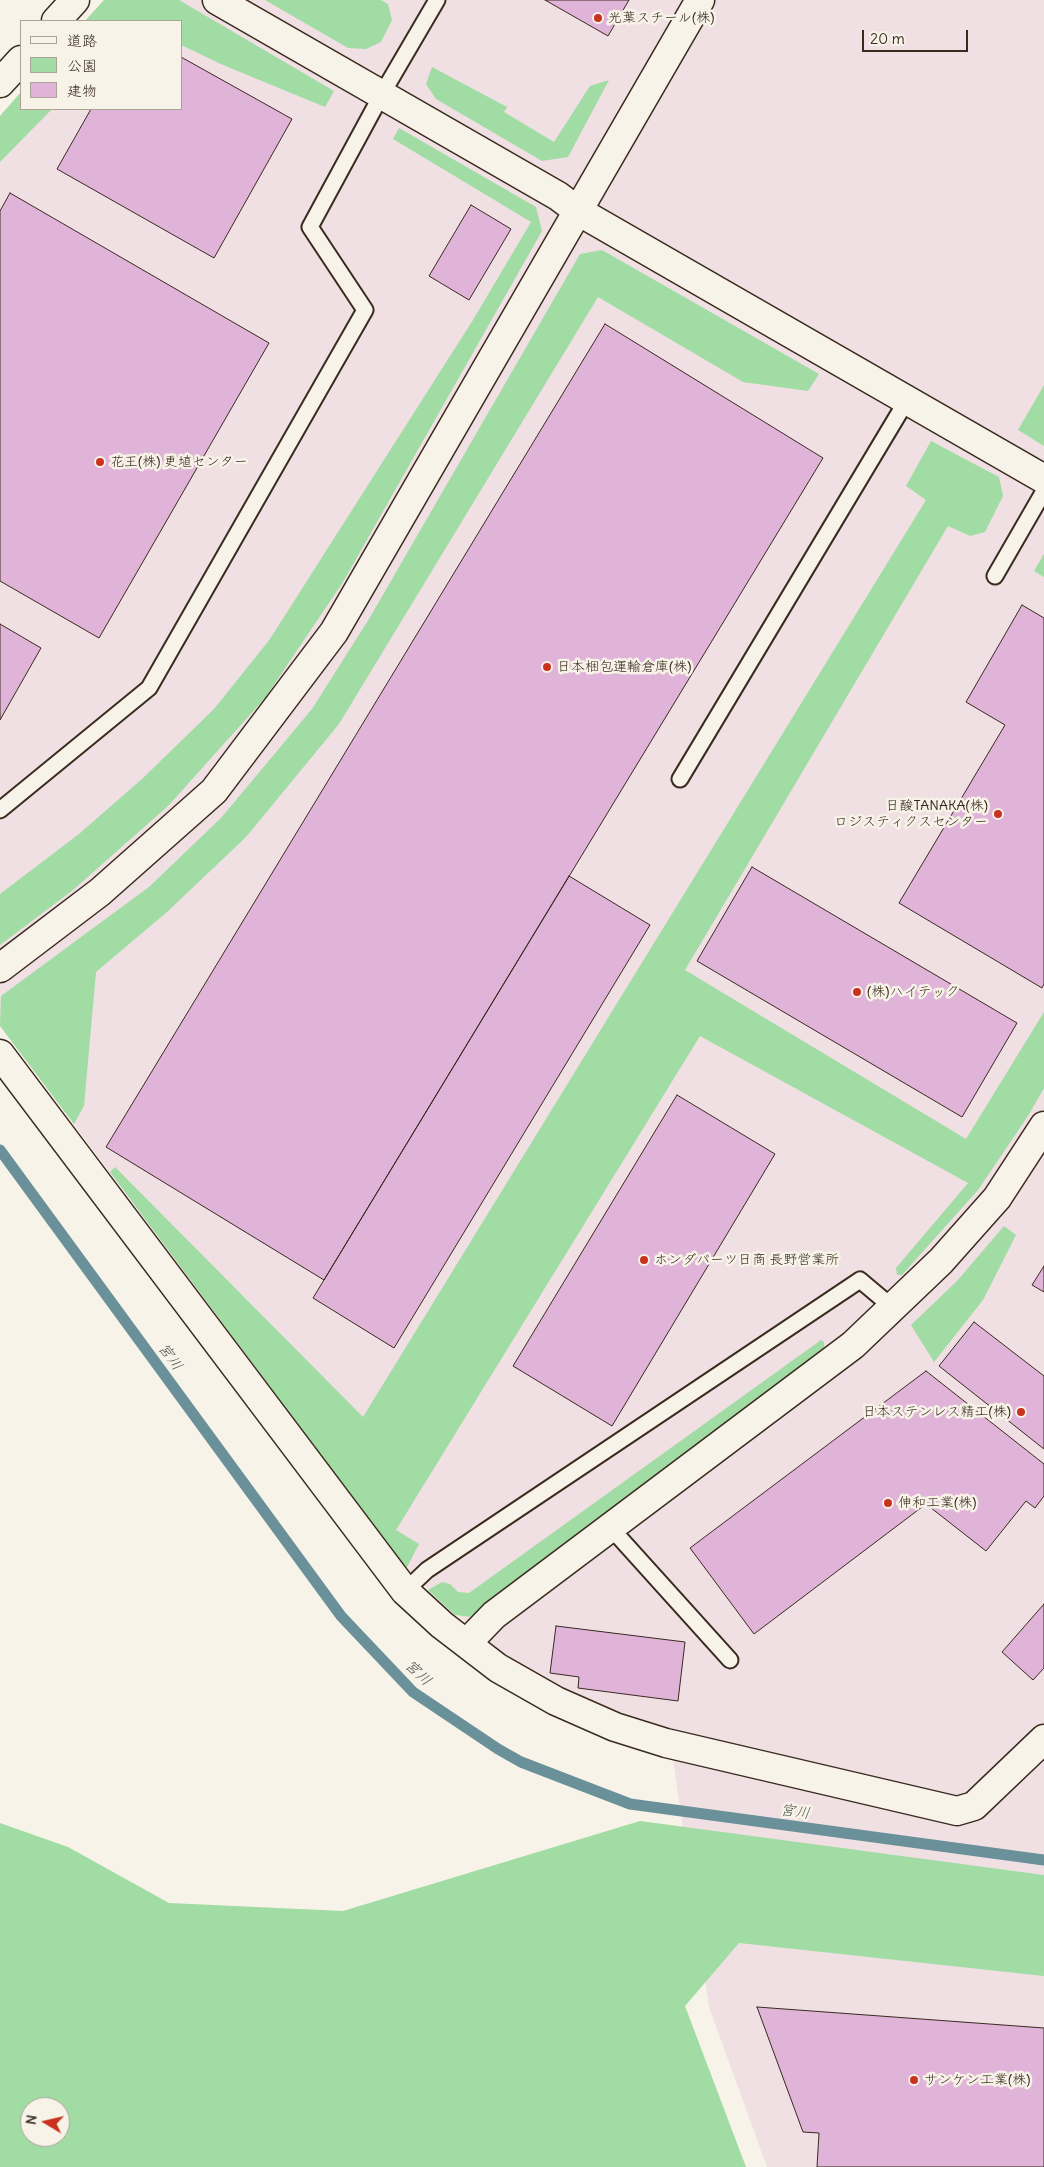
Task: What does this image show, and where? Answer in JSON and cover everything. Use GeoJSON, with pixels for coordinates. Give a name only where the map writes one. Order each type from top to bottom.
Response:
{"type":"FeatureCollection","features":[{"type":"Feature","properties":{"kind":"street"},"geometry":{"type":"LineString","coordinates":[[57,20],[75,0]]}},
{"type":"Feature","properties":{"kind":"street"},"geometry":{"type":"LineString","coordinates":[[217,0],[558,196],[578,211],[1044,479]]}},
{"type":"Feature","properties":{"kind":"street"},"geometry":{"type":"LineString","coordinates":[[0,968],[100,892],[214,791],[334,632],[700,0]]}},
{"type":"Feature","properties":{"kind":"street"},"geometry":{"type":"LineString","coordinates":[[0,83],[20,61]]}},
{"type":"Feature","properties":{"kind":"street"},"geometry":{"type":"LineString","coordinates":[[0,1054],[405,1591],[442,1625],[498,1668],[548,1696],[615,1727],[675,1745],[957,1811],[974,1806],[1044,1739]]}},
{"type":"Feature","properties":{"kind":"street"},"geometry":{"type":"LineString","coordinates":[[467,1643],[494,1615],[853,1344],[941,1261],[997,1198],[1044,1126]]}},
{"type":"Feature","properties":{"kind":"lane"},"geometry":{"type":"LineString","coordinates":[[0,810],[149,688],[365,310],[310,227],[382,94],[437,0]]}},
{"type":"Feature","properties":{"kind":"lane"},"geometry":{"type":"LineString","coordinates":[[680,779],[907,400]]}},
{"type":"Feature","properties":{"kind":"lane"},"geometry":{"type":"LineString","coordinates":[[995,576],[1044,491]]}},
{"type":"Feature","properties":{"kind":"lane"},"geometry":{"type":"LineString","coordinates":[[405,1591],[427,1570],[860,1280],[892,1307]]}},
{"type":"Feature","properties":{"kind":"lane"},"geometry":{"type":"LineString","coordinates":[[610,1527],[730,1660]]}},
{"type":"Feature","properties":{"kind":"shaded area"},"geometry":{"type":"Polygon","coordinates":[[[104,0],[1044,0],[1044,2167],[767,2167],[709,2007],[669,1732],[565,1692],[507,1659],[406,1569],[0,1026],[0,116],[20,93],[20,110],[182,110],[182,20],[86,20],[104,0]]]}},
{"type":"Feature","properties":{"kind":"green space"},"geometry":{"type":"Polygon","coordinates":[[[104,0],[179,0],[334,91],[325,107],[223,65],[182,45],[182,20],[86,20],[104,0]]]}},
{"type":"Feature","properties":{"kind":"green space"},"geometry":{"type":"Polygon","coordinates":[[[265,0],[381,0],[388,4],[392,20],[381,42],[366,49],[348,48],[265,0]]]}},
{"type":"Feature","properties":{"kind":"green space"},"geometry":{"type":"Polygon","coordinates":[[[432,67],[507,107],[504,112],[554,142],[590,86],[609,80],[568,157],[542,161],[436,99],[426,84],[432,67]]]}},
{"type":"Feature","properties":{"kind":"green space"},"geometry":{"type":"Polygon","coordinates":[[[20,93],[20,110],[51,110],[0,162],[0,116],[20,93]]]}},
{"type":"Feature","properties":{"kind":"green space"},"geometry":{"type":"Polygon","coordinates":[[[399,128],[536,207],[542,231],[343,582],[265,698],[169,805],[73,890],[0,945],[0,894],[79,834],[142,779],[214,709],[270,639],[473,320],[531,222],[393,139],[399,128]]]}},
{"type":"Feature","properties":{"kind":"green space"},"geometry":{"type":"Polygon","coordinates":[[[602,250],[819,374],[808,391],[743,382],[598,297],[339,724],[246,837],[167,912],[96,972],[84,1106],[74,1124],[0,1026],[1,996],[149,887],[221,818],[312,709],[369,619],[580,254],[602,250]]]}},
{"type":"Feature","properties":{"kind":"green space"},"geometry":{"type":"Polygon","coordinates":[[[1044,385],[1044,446],[1018,430],[1044,385]]]}},
{"type":"Feature","properties":{"kind":"green space"},"geometry":{"type":"Polygon","coordinates":[[[931,441],[999,477],[1003,496],[985,532],[970,536],[948,526],[685,970],[966,1139],[1044,1012],[1044,1088],[1028,1116],[978,1190],[902,1275],[897,1275],[896,1268],[968,1183],[700,1036],[396,1530],[419,1544],[406,1569],[110,1172],[115,1167],[363,1417],[926,500],[906,486],[931,441]]]}},
{"type":"Feature","properties":{"kind":"green space"},"geometry":{"type":"Polygon","coordinates":[[[1044,554],[1044,577],[1034,571],[1044,554]]]}},
{"type":"Feature","properties":{"kind":"green space"},"geometry":{"type":"Polygon","coordinates":[[[1004,1226],[1016,1235],[983,1300],[934,1362],[911,1325],[957,1281],[1004,1226]]]}},
{"type":"Feature","properties":{"kind":"green space"},"geometry":{"type":"Polygon","coordinates":[[[821,1340],[824,1342],[824,1348],[484,1612],[472,1617],[455,1615],[428,1590],[442,1582],[450,1584],[458,1592],[469,1593],[821,1340]]]}},
{"type":"Feature","properties":{"kind":"green space"},"geometry":{"type":"Polygon","coordinates":[[[640,1821],[1044,1875],[1044,1976],[739,1943],[685,2006],[746,2167],[0,2167],[0,1823],[68,1847],[169,1903],[343,1911],[640,1821]]]}},
{"type":"Feature","properties":{"kind":"building","name":"光葉スチール(株)"},"geometry":{"type":"Polygon","coordinates":[[[545,0],[629,0],[608,36],[545,0]]]}},
{"type":"Feature","properties":{"kind":"building"},"geometry":{"type":"Polygon","coordinates":[[[182,58],[292,119],[214,258],[57,169],[90,110],[182,110],[182,58]]]}},
{"type":"Feature","properties":{"kind":"building","name":"花王(株) 更埴センター"},"geometry":{"type":"Polygon","coordinates":[[[10,193],[269,343],[99,638],[0,581],[0,211],[10,193]]]}},
{"type":"Feature","properties":{"kind":"building"},"geometry":{"type":"Polygon","coordinates":[[[471,205],[511,229],[469,300],[429,276],[471,205]]]}},
{"type":"Feature","properties":{"kind":"building","name":"日本梱包運輸倉庫(株)"},"geometry":{"type":"Polygon","coordinates":[[[605,324],[823,458],[324,1280],[106,1147],[605,324]]]}},
{"type":"Feature","properties":{"kind":"building","name":"日酸TANAKA(株) ロジスティクスセンター"},"geometry":{"type":"Polygon","coordinates":[[[1022,605],[1044,618],[1044,984],[1042,988],[899,903],[1005,725],[966,702],[1022,605]]]}},
{"type":"Feature","properties":{"kind":"building"},"geometry":{"type":"Polygon","coordinates":[[[0,624],[41,648],[0,720],[0,624]]]}},
{"type":"Feature","properties":{"kind":"building","name":"(株)ハイテック"},"geometry":{"type":"Polygon","coordinates":[[[752,867],[1017,1023],[962,1117],[697,961],[752,867]]]}},
{"type":"Feature","properties":{"kind":"building"},"geometry":{"type":"Polygon","coordinates":[[[569,876],[650,925],[394,1348],[313,1298],[569,876]]]}},
{"type":"Feature","properties":{"kind":"building","name":"ホンダパーツ日商 長野営業所"},"geometry":{"type":"Polygon","coordinates":[[[677,1095],[775,1154],[612,1426],[513,1366],[677,1095]]]}},
{"type":"Feature","properties":{"kind":"building"},"geometry":{"type":"Polygon","coordinates":[[[1044,1266],[1044,1292],[1032,1285],[1044,1266]]]}},
{"type":"Feature","properties":{"kind":"building","name":"日本ステンレス精工(株)"},"geometry":{"type":"Polygon","coordinates":[[[974,1322],[1044,1376],[1044,1449],[939,1366],[974,1322]]]}},
{"type":"Feature","properties":{"kind":"building","name":"伸和工業(株)"},"geometry":{"type":"Polygon","coordinates":[[[926,1371],[1044,1464],[1044,1496],[1035,1508],[1026,1501],[986,1551],[926,1504],[754,1634],[690,1548],[926,1371]]]}},
{"type":"Feature","properties":{"kind":"building"},"geometry":{"type":"Polygon","coordinates":[[[1044,1604],[1044,1668],[1033,1680],[1002,1652],[1044,1604]]]}},
{"type":"Feature","properties":{"kind":"building"},"geometry":{"type":"Polygon","coordinates":[[[556,1626],[685,1642],[678,1701],[578,1688],[579,1677],[550,1673],[556,1626]]]}},
{"type":"Feature","properties":{"kind":"building","name":"サンケン工業(株)"},"geometry":{"type":"Polygon","coordinates":[[[757,2007],[1044,2028],[1044,2167],[817,2167],[819,2133],[803,2132],[757,2007]]]}},
{"type":"Feature","properties":{"kind":"waterway","name":"宮川"},"geometry":{"type":"LineString","coordinates":[[0,1150],[341,1616],[413,1692],[498,1749],[521,1762],[630,1804],[1044,1860]]}},
{"type":"Feature","properties":{"kind":"place","name":"光葉スチール(株)"},"geometry":{"type":"Point","coordinates":[598,18]}},
{"type":"Feature","properties":{"kind":"place","name":"花王(株) 更埴センター"},"geometry":{"type":"Point","coordinates":[100,462]}},
{"type":"Feature","properties":{"kind":"place","name":"日本梱包運輸倉庫(株)"},"geometry":{"type":"Point","coordinates":[547,667]}},
{"type":"Feature","properties":{"kind":"place","name":"日酸TANAKA(株) ロジスティクスセンター"},"geometry":{"type":"Point","coordinates":[998,814]}},
{"type":"Feature","properties":{"kind":"place","name":"(株)ハイテック"},"geometry":{"type":"Point","coordinates":[857,992]}},
{"type":"Feature","properties":{"kind":"place","name":"ホンダパーツ日商 長野営業所"},"geometry":{"type":"Point","coordinates":[644,1260]}},
{"type":"Feature","properties":{"kind":"place","name":"日本ステンレス精工(株)"},"geometry":{"type":"Point","coordinates":[1021,1412]}},
{"type":"Feature","properties":{"kind":"place","name":"伸和工業(株)"},"geometry":{"type":"Point","coordinates":[888,1503]}},
{"type":"Feature","properties":{"kind":"place","name":"サンケン工業(株)"},"geometry":{"type":"Point","coordinates":[914,2080]}}]}
